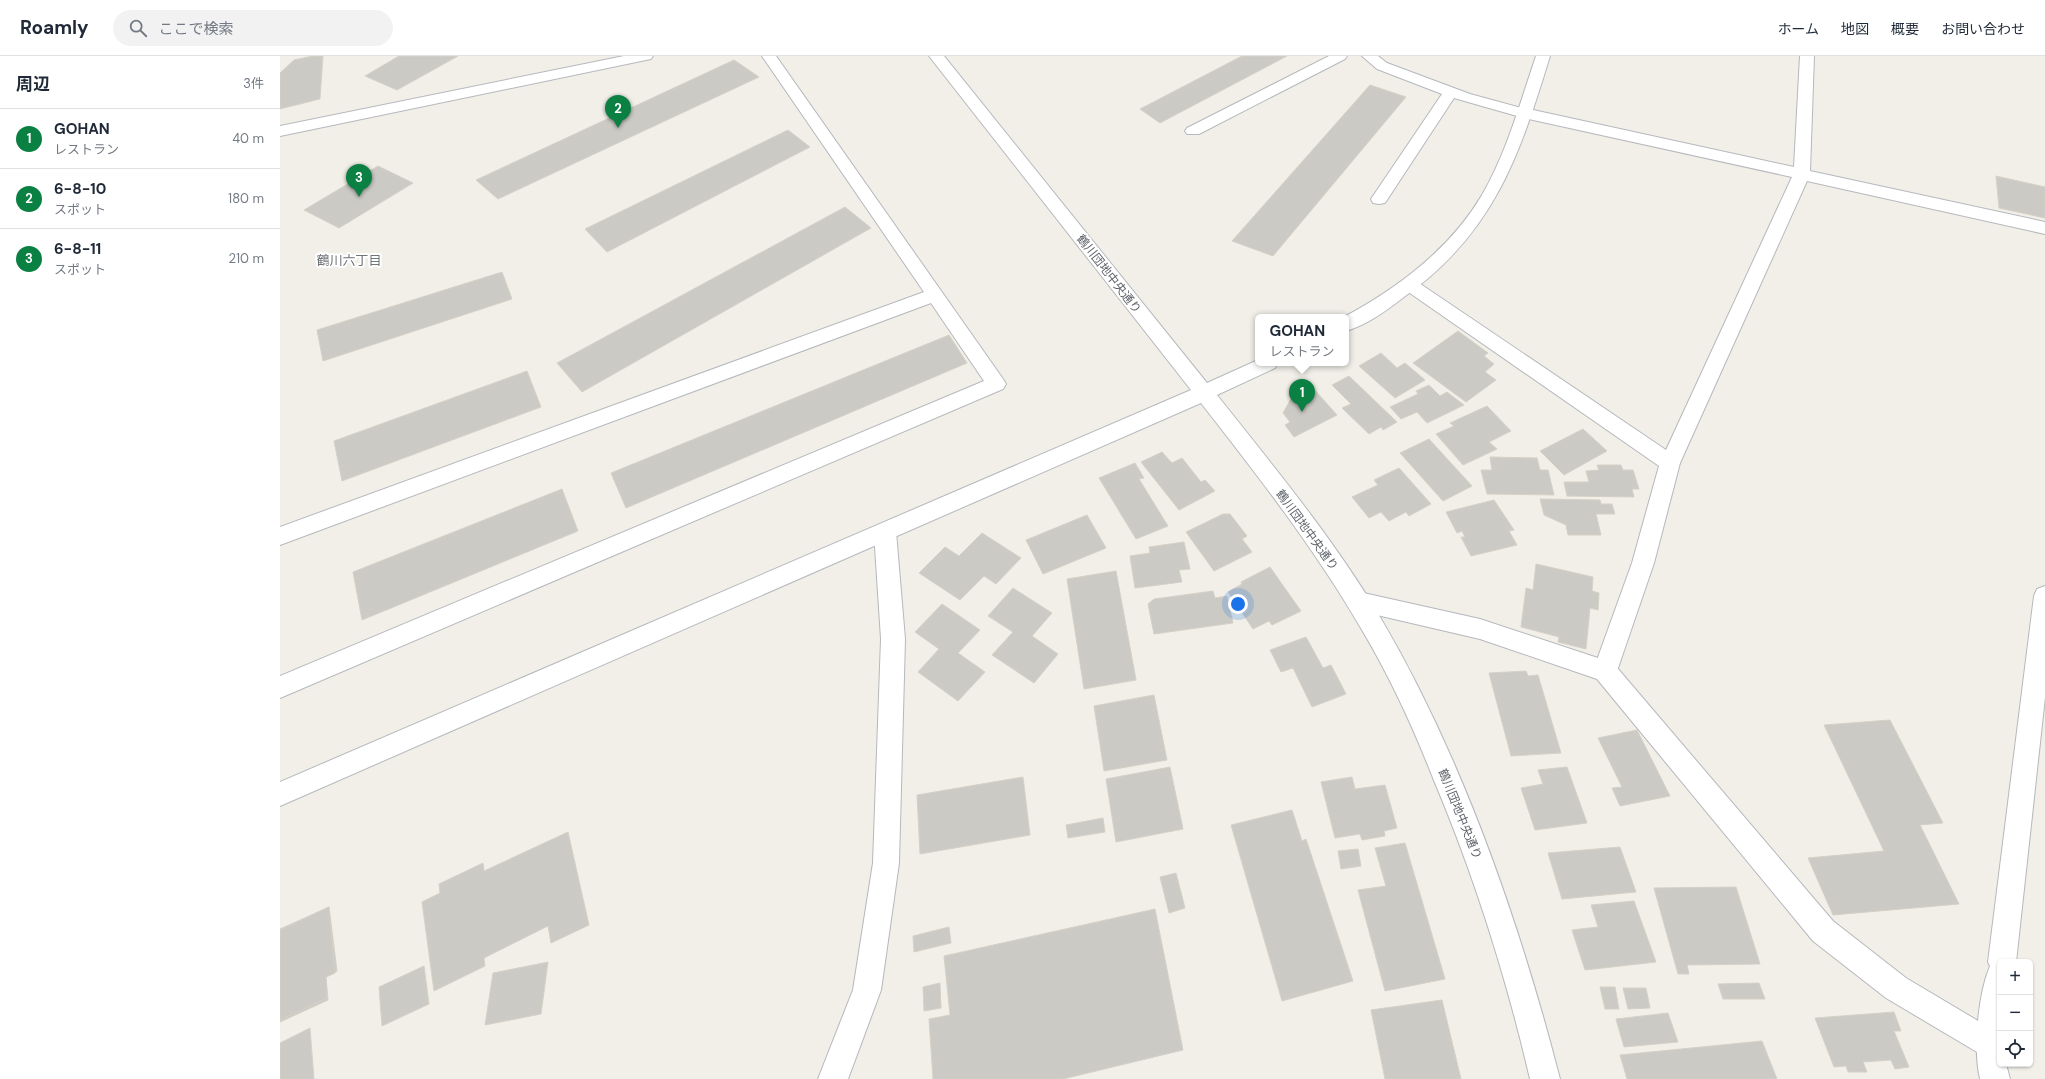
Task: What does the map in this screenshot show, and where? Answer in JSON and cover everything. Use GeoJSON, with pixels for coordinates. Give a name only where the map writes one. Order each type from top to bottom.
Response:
{"type":"FeatureCollection","features":[{"type":"Feature","properties":{"kind":"street"},"geometry":{"type":"LineString","coordinates":[[280,131],[646,56]]}},
{"type":"Feature","properties":{"kind":"street"},"geometry":{"type":"LineString","coordinates":[[280,688],[996,384],[769,56]]}},
{"type":"Feature","properties":{"kind":"street","name":"鶴川団地中央通り"},"geometry":{"type":"LineString","coordinates":[[936,56],[1204,393],[1299,517],[1359,602],[1427,732],[1466,826],[1502,924],[1531,1019],[1545,1079]]}},
{"type":"Feature","properties":{"kind":"street"},"geometry":{"type":"LineString","coordinates":[[1193,131],[1340,56]]}},
{"type":"Feature","properties":{"kind":"street"},"geometry":{"type":"LineString","coordinates":[[1368,56],[1382,66],[1451,92],[1524,113],[2045,228]]}},
{"type":"Feature","properties":{"kind":"street"},"geometry":{"type":"LineString","coordinates":[[1349,322],[1410,285],[1438,262],[1469,228],[1485,203],[1510,154],[1543,56]]}},
{"type":"Feature","properties":{"kind":"street"},"geometry":{"type":"LineString","coordinates":[[1605,671],[1643,563],[1670,463],[1802,174],[1807,56]]}},
{"type":"Feature","properties":{"kind":"street"},"geometry":{"type":"LineString","coordinates":[[1379,199],[1451,92]]}},
{"type":"Feature","properties":{"kind":"street"},"geometry":{"type":"LineString","coordinates":[[1410,285],[1670,463]]}},
{"type":"Feature","properties":{"kind":"street"},"geometry":{"type":"LineString","coordinates":[[280,536],[935,295]]}},
{"type":"Feature","properties":{"kind":"street"},"geometry":{"type":"LineString","coordinates":[[280,794],[1204,393],[1262,366]]}},
{"type":"Feature","properties":{"kind":"street"},"geometry":{"type":"LineString","coordinates":[[832,1079],[867,990],[886,863],[893,639],[885,532]]}},
{"type":"Feature","properties":{"kind":"street"},"geometry":{"type":"LineString","coordinates":[[2002,959],[2037,733],[2045,596]]}},
{"type":"Feature","properties":{"kind":"street"},"geometry":{"type":"LineString","coordinates":[[1359,602],[1480,629],[1605,671],[1823,931],[1896,988],[1992,1045]]}},
{"type":"Feature","properties":{"kind":"street"},"geometry":{"type":"LineString","coordinates":[[1995,1079],[1991,1067],[1998,995]]}},
{"type":"Feature","properties":{"kind":"building"},"geometry":{"type":"Polygon","coordinates":[[[313,56],[323,56],[320,99],[280,109],[280,73],[294,60],[313,56]]]}},
{"type":"Feature","properties":{"kind":"building"},"geometry":{"type":"Polygon","coordinates":[[[399,56],[458,56],[397,90],[365,76],[399,56]]]}},
{"type":"Feature","properties":{"kind":"building"},"geometry":{"type":"Polygon","coordinates":[[[1242,56],[1287,56],[1160,123],[1140,109],[1242,56]]]}},
{"type":"Feature","properties":{"kind":"building"},"geometry":{"type":"Polygon","coordinates":[[[734,60],[759,77],[498,199],[476,180],[734,60]]]}},
{"type":"Feature","properties":{"kind":"building"},"geometry":{"type":"Polygon","coordinates":[[[1370,85],[1406,97],[1273,256],[1232,241],[1370,85]]]}},
{"type":"Feature","properties":{"kind":"building"},"geometry":{"type":"Polygon","coordinates":[[[788,130],[810,147],[607,252],[585,229],[788,130]]]}},
{"type":"Feature","properties":{"kind":"building"},"geometry":{"type":"Polygon","coordinates":[[[378,166],[413,183],[339,228],[304,210],[378,166]]]}},
{"type":"Feature","properties":{"kind":"building"},"geometry":{"type":"Polygon","coordinates":[[[1996,176],[2045,187],[2045,218],[1999,208],[1996,176]]]}},
{"type":"Feature","properties":{"kind":"building"},"geometry":{"type":"Polygon","coordinates":[[[845,207],[871,228],[582,392],[557,363],[845,207]]]}},
{"type":"Feature","properties":{"kind":"building"},"geometry":{"type":"Polygon","coordinates":[[[502,272],[512,299],[323,361],[317,330],[502,272]]]}},
{"type":"Feature","properties":{"kind":"building"},"geometry":{"type":"Polygon","coordinates":[[[1458,331],[1488,353],[1484,356],[1494,364],[1485,372],[1496,380],[1466,402],[1413,363],[1458,331]]]}},
{"type":"Feature","properties":{"kind":"building"},"geometry":{"type":"Polygon","coordinates":[[[949,335],[967,363],[626,508],[611,473],[949,335]]]}},
{"type":"Feature","properties":{"kind":"building"},"geometry":{"type":"Polygon","coordinates":[[[1381,353],[1397,368],[1405,363],[1425,380],[1395,398],[1359,366],[1381,353]]]}},
{"type":"Feature","properties":{"kind":"building"},"geometry":{"type":"Polygon","coordinates":[[[527,371],[541,407],[342,481],[334,441],[527,371]]]}},
{"type":"Feature","properties":{"kind":"building"},"geometry":{"type":"Polygon","coordinates":[[[1349,376],[1397,422],[1383,430],[1381,427],[1369,434],[1342,408],[1351,404],[1332,385],[1349,376]]]}},
{"type":"Feature","properties":{"kind":"building"},"geometry":{"type":"Polygon","coordinates":[[[1429,385],[1440,396],[1447,392],[1464,405],[1427,423],[1417,412],[1401,419],[1390,407],[1418,394],[1416,391],[1429,385]]]}},
{"type":"Feature","properties":{"kind":"building"},"geometry":{"type":"Polygon","coordinates":[[[1312,387],[1337,415],[1294,437],[1285,425],[1290,422],[1283,413],[1293,395],[1312,387]]]}},
{"type":"Feature","properties":{"kind":"building"},"geometry":{"type":"Polygon","coordinates":[[[1487,406],[1511,431],[1489,442],[1497,449],[1463,465],[1436,434],[1454,426],[1450,423],[1487,406]]]}},
{"type":"Feature","properties":{"kind":"building"},"geometry":{"type":"Polygon","coordinates":[[[1583,429],[1607,451],[1564,475],[1540,451],[1583,429]]]}},
{"type":"Feature","properties":{"kind":"building"},"geometry":{"type":"Polygon","coordinates":[[[1429,439],[1472,486],[1443,501],[1400,453],[1429,439]]]}},
{"type":"Feature","properties":{"kind":"building"},"geometry":{"type":"Polygon","coordinates":[[[1162,452],[1172,463],[1182,458],[1201,482],[1205,480],[1215,491],[1179,510],[1141,462],[1162,452]]]}},
{"type":"Feature","properties":{"kind":"building"},"geometry":{"type":"Polygon","coordinates":[[[1490,457],[1537,458],[1540,470],[1548,470],[1554,495],[1487,494],[1481,470],[1492,470],[1490,457]]]}},
{"type":"Feature","properties":{"kind":"building"},"geometry":{"type":"Polygon","coordinates":[[[1135,463],[1144,478],[1139,479],[1168,526],[1136,539],[1099,478],[1135,463]]]}},
{"type":"Feature","properties":{"kind":"building"},"geometry":{"type":"Polygon","coordinates":[[[1597,465],[1621,465],[1623,470],[1633,470],[1639,489],[1632,489],[1634,497],[1567,496],[1564,482],[1589,482],[1586,471],[1599,470],[1597,465]]]}},
{"type":"Feature","properties":{"kind":"building"},"geometry":{"type":"Polygon","coordinates":[[[1399,468],[1431,504],[1409,516],[1406,512],[1389,521],[1381,512],[1369,518],[1352,497],[1378,485],[1374,480],[1399,468]]]}},
{"type":"Feature","properties":{"kind":"building"},"geometry":{"type":"Polygon","coordinates":[[[562,489],[578,531],[362,620],[353,572],[562,489]]]}},
{"type":"Feature","properties":{"kind":"building"},"geometry":{"type":"Polygon","coordinates":[[[1540,499],[1600,500],[1601,504],[1612,504],[1615,514],[1596,514],[1601,535],[1568,535],[1566,525],[1544,515],[1540,499]]]}},
{"type":"Feature","properties":{"kind":"building"},"geometry":{"type":"Polygon","coordinates":[[[1494,500],[1514,530],[1509,531],[1517,545],[1471,556],[1461,537],[1465,537],[1462,531],[1457,533],[1446,512],[1494,500]]]}},
{"type":"Feature","properties":{"kind":"building"},"geometry":{"type":"Polygon","coordinates":[[[1223,514],[1230,514],[1247,536],[1242,539],[1252,552],[1214,571],[1186,532],[1223,514]]]}},
{"type":"Feature","properties":{"kind":"building"},"geometry":{"type":"Polygon","coordinates":[[[1087,515],[1106,548],[1043,574],[1026,540],[1087,515]]]}},
{"type":"Feature","properties":{"kind":"building"},"geometry":{"type":"Polygon","coordinates":[[[982,533],[1021,558],[996,584],[984,576],[960,600],[919,573],[945,547],[959,556],[982,533]]]}},
{"type":"Feature","properties":{"kind":"building"},"geometry":{"type":"Polygon","coordinates":[[[1184,542],[1190,569],[1179,570],[1182,582],[1135,588],[1130,556],[1150,553],[1149,547],[1184,542]]]}},
{"type":"Feature","properties":{"kind":"building"},"geometry":{"type":"Polygon","coordinates":[[[1536,564],[1593,577],[1592,591],[1599,593],[1598,610],[1590,608],[1586,649],[1558,642],[1559,637],[1521,627],[1526,588],[1533,590],[1536,564]]]}},
{"type":"Feature","properties":{"kind":"building"},"geometry":{"type":"Polygon","coordinates":[[[1270,567],[1301,611],[1272,625],[1269,621],[1253,629],[1228,592],[1242,584],[1241,582],[1270,567]]]}},
{"type":"Feature","properties":{"kind":"building"},"geometry":{"type":"Polygon","coordinates":[[[1116,571],[1136,680],[1084,689],[1067,579],[1116,571]]]}},
{"type":"Feature","properties":{"kind":"building"},"geometry":{"type":"Polygon","coordinates":[[[1013,588],[1052,613],[1032,636],[1058,654],[1034,683],[992,655],[1013,632],[988,616],[1013,588]]]}},
{"type":"Feature","properties":{"kind":"building"},"geometry":{"type":"Polygon","coordinates":[[[1213,591],[1215,598],[1227,596],[1233,623],[1154,634],[1148,604],[1154,599],[1213,591]]]}},
{"type":"Feature","properties":{"kind":"building"},"geometry":{"type":"Polygon","coordinates":[[[942,604],[980,630],[958,653],[985,672],[958,701],[918,672],[939,649],[915,632],[942,604]]]}},
{"type":"Feature","properties":{"kind":"building"},"geometry":{"type":"Polygon","coordinates":[[[1306,637],[1323,668],[1331,665],[1346,694],[1312,707],[1293,668],[1281,672],[1270,650],[1306,637]]]}},
{"type":"Feature","properties":{"kind":"building"},"geometry":{"type":"Polygon","coordinates":[[[1526,671],[1528,676],[1538,675],[1561,753],[1511,756],[1489,673],[1526,671]]]}},
{"type":"Feature","properties":{"kind":"building"},"geometry":{"type":"Polygon","coordinates":[[[1154,695],[1167,760],[1104,771],[1094,706],[1154,695]]]}},
{"type":"Feature","properties":{"kind":"building"},"geometry":{"type":"Polygon","coordinates":[[[1890,720],[1943,823],[1920,825],[1959,904],[1833,915],[1808,858],[1884,851],[1824,725],[1890,720]]]}},
{"type":"Feature","properties":{"kind":"building"},"geometry":{"type":"Polygon","coordinates":[[[1637,730],[1670,796],[1620,806],[1612,788],[1622,787],[1598,738],[1637,730]]]}},
{"type":"Feature","properties":{"kind":"building"},"geometry":{"type":"Polygon","coordinates":[[[1170,767],[1183,829],[1116,842],[1106,779],[1170,767]]]}},
{"type":"Feature","properties":{"kind":"building"},"geometry":{"type":"Polygon","coordinates":[[[1567,767],[1587,823],[1535,830],[1521,788],[1543,784],[1538,770],[1567,767]]]}},
{"type":"Feature","properties":{"kind":"building"},"geometry":{"type":"Polygon","coordinates":[[[1023,777],[1030,835],[920,854],[917,795],[1023,777]]]}},
{"type":"Feature","properties":{"kind":"building"},"geometry":{"type":"Polygon","coordinates":[[[1352,777],[1355,789],[1385,785],[1397,828],[1384,831],[1385,836],[1362,840],[1360,834],[1335,838],[1321,782],[1352,777]]]}},
{"type":"Feature","properties":{"kind":"building"},"geometry":{"type":"Polygon","coordinates":[[[1292,810],[1302,841],[1306,839],[1353,981],[1282,1001],[1231,825],[1292,810]]]}},
{"type":"Feature","properties":{"kind":"building"},"geometry":{"type":"Polygon","coordinates":[[[1103,818],[1105,832],[1068,838],[1066,825],[1103,818]]]}},
{"type":"Feature","properties":{"kind":"building"},"geometry":{"type":"Polygon","coordinates":[[[568,832],[589,925],[551,943],[548,926],[484,958],[485,966],[434,991],[422,902],[440,893],[439,884],[483,863],[484,871],[568,832]]]}},
{"type":"Feature","properties":{"kind":"building"},"geometry":{"type":"Polygon","coordinates":[[[1405,843],[1445,979],[1385,991],[1358,890],[1386,886],[1375,848],[1405,843]]]}},
{"type":"Feature","properties":{"kind":"building"},"geometry":{"type":"Polygon","coordinates":[[[1620,847],[1636,892],[1562,899],[1548,853],[1620,847]]]}},
{"type":"Feature","properties":{"kind":"building"},"geometry":{"type":"Polygon","coordinates":[[[1358,849],[1361,866],[1341,869],[1338,851],[1358,849]]]}},
{"type":"Feature","properties":{"kind":"building"},"geometry":{"type":"Polygon","coordinates":[[[1176,873],[1185,908],[1169,913],[1160,877],[1176,873]]]}},
{"type":"Feature","properties":{"kind":"building"},"geometry":{"type":"Polygon","coordinates":[[[1736,887],[1760,964],[1687,965],[1689,974],[1678,974],[1654,888],[1736,887]]]}},
{"type":"Feature","properties":{"kind":"building"},"geometry":{"type":"Polygon","coordinates":[[[1634,901],[1656,962],[1585,970],[1572,930],[1598,927],[1591,905],[1634,901]]]}},
{"type":"Feature","properties":{"kind":"building"},"geometry":{"type":"Polygon","coordinates":[[[329,907],[337,971],[326,977],[328,1000],[280,1022],[280,929],[329,907]]]}},
{"type":"Feature","properties":{"kind":"building"},"geometry":{"type":"Polygon","coordinates":[[[329,907],[335,973],[326,977],[327,998],[280,1020],[280,930],[329,907]]]}},
{"type":"Feature","properties":{"kind":"building"},"geometry":{"type":"Polygon","coordinates":[[[1155,909],[1183,1050],[1063,1079],[933,1079],[929,1019],[950,1015],[944,956],[1155,909]]]}},
{"type":"Feature","properties":{"kind":"building"},"geometry":{"type":"Polygon","coordinates":[[[949,927],[951,943],[914,952],[913,936],[949,927]]]}},
{"type":"Feature","properties":{"kind":"building"},"geometry":{"type":"Polygon","coordinates":[[[548,962],[541,1014],[485,1025],[493,973],[548,962]]]}},
{"type":"Feature","properties":{"kind":"building"},"geometry":{"type":"Polygon","coordinates":[[[424,966],[429,1004],[382,1026],[379,987],[424,966]]]}},
{"type":"Feature","properties":{"kind":"building"},"geometry":{"type":"Polygon","coordinates":[[[940,983],[941,1008],[924,1011],[923,987],[940,983]]]}},
{"type":"Feature","properties":{"kind":"building"},"geometry":{"type":"Polygon","coordinates":[[[1759,983],[1765,999],[1723,999],[1718,984],[1759,983]]]}},
{"type":"Feature","properties":{"kind":"building"},"geometry":{"type":"Polygon","coordinates":[[[1600,987],[1615,987],[1619,1009],[1605,1009],[1600,987]]]}},
{"type":"Feature","properties":{"kind":"building"},"geometry":{"type":"Polygon","coordinates":[[[1623,988],[1646,988],[1650,1008],[1628,1009],[1623,988]]]}},
{"type":"Feature","properties":{"kind":"building"},"geometry":{"type":"Polygon","coordinates":[[[1442,1000],[1461,1079],[1385,1079],[1371,1010],[1442,1000]]]}},
{"type":"Feature","properties":{"kind":"building"},"geometry":{"type":"Polygon","coordinates":[[[1894,1012],[1901,1031],[1894,1031],[1909,1067],[1895,1069],[1891,1060],[1863,1062],[1867,1072],[1848,1072],[1846,1066],[1834,1067],[1815,1018],[1894,1012]]]}},
{"type":"Feature","properties":{"kind":"building"},"geometry":{"type":"Polygon","coordinates":[[[1668,1013],[1678,1042],[1624,1047],[1616,1019],[1668,1013]]]}},
{"type":"Feature","properties":{"kind":"building"},"geometry":{"type":"Polygon","coordinates":[[[310,1028],[314,1079],[280,1079],[280,1043],[310,1028]]]}},
{"type":"Feature","properties":{"kind":"building"},"geometry":{"type":"Polygon","coordinates":[[[1762,1041],[1777,1079],[1627,1079],[1620,1055],[1762,1041]]]}},
{"type":"Feature","properties":{"kind":"place","name":"6-8-10"},"geometry":{"type":"Point","coordinates":[618,128]}},
{"type":"Feature","properties":{"kind":"place","name":"6-8-11"},"geometry":{"type":"Point","coordinates":[359,197]}},
{"type":"Feature","properties":{"kind":"place","name":"GOHAN"},"geometry":{"type":"Point","coordinates":[1302,412]}},
{"type":"Feature","properties":{"kind":"district","name":"鶴川六丁目"},"geometry":{"type":"Point","coordinates":[349,260]}}]}
